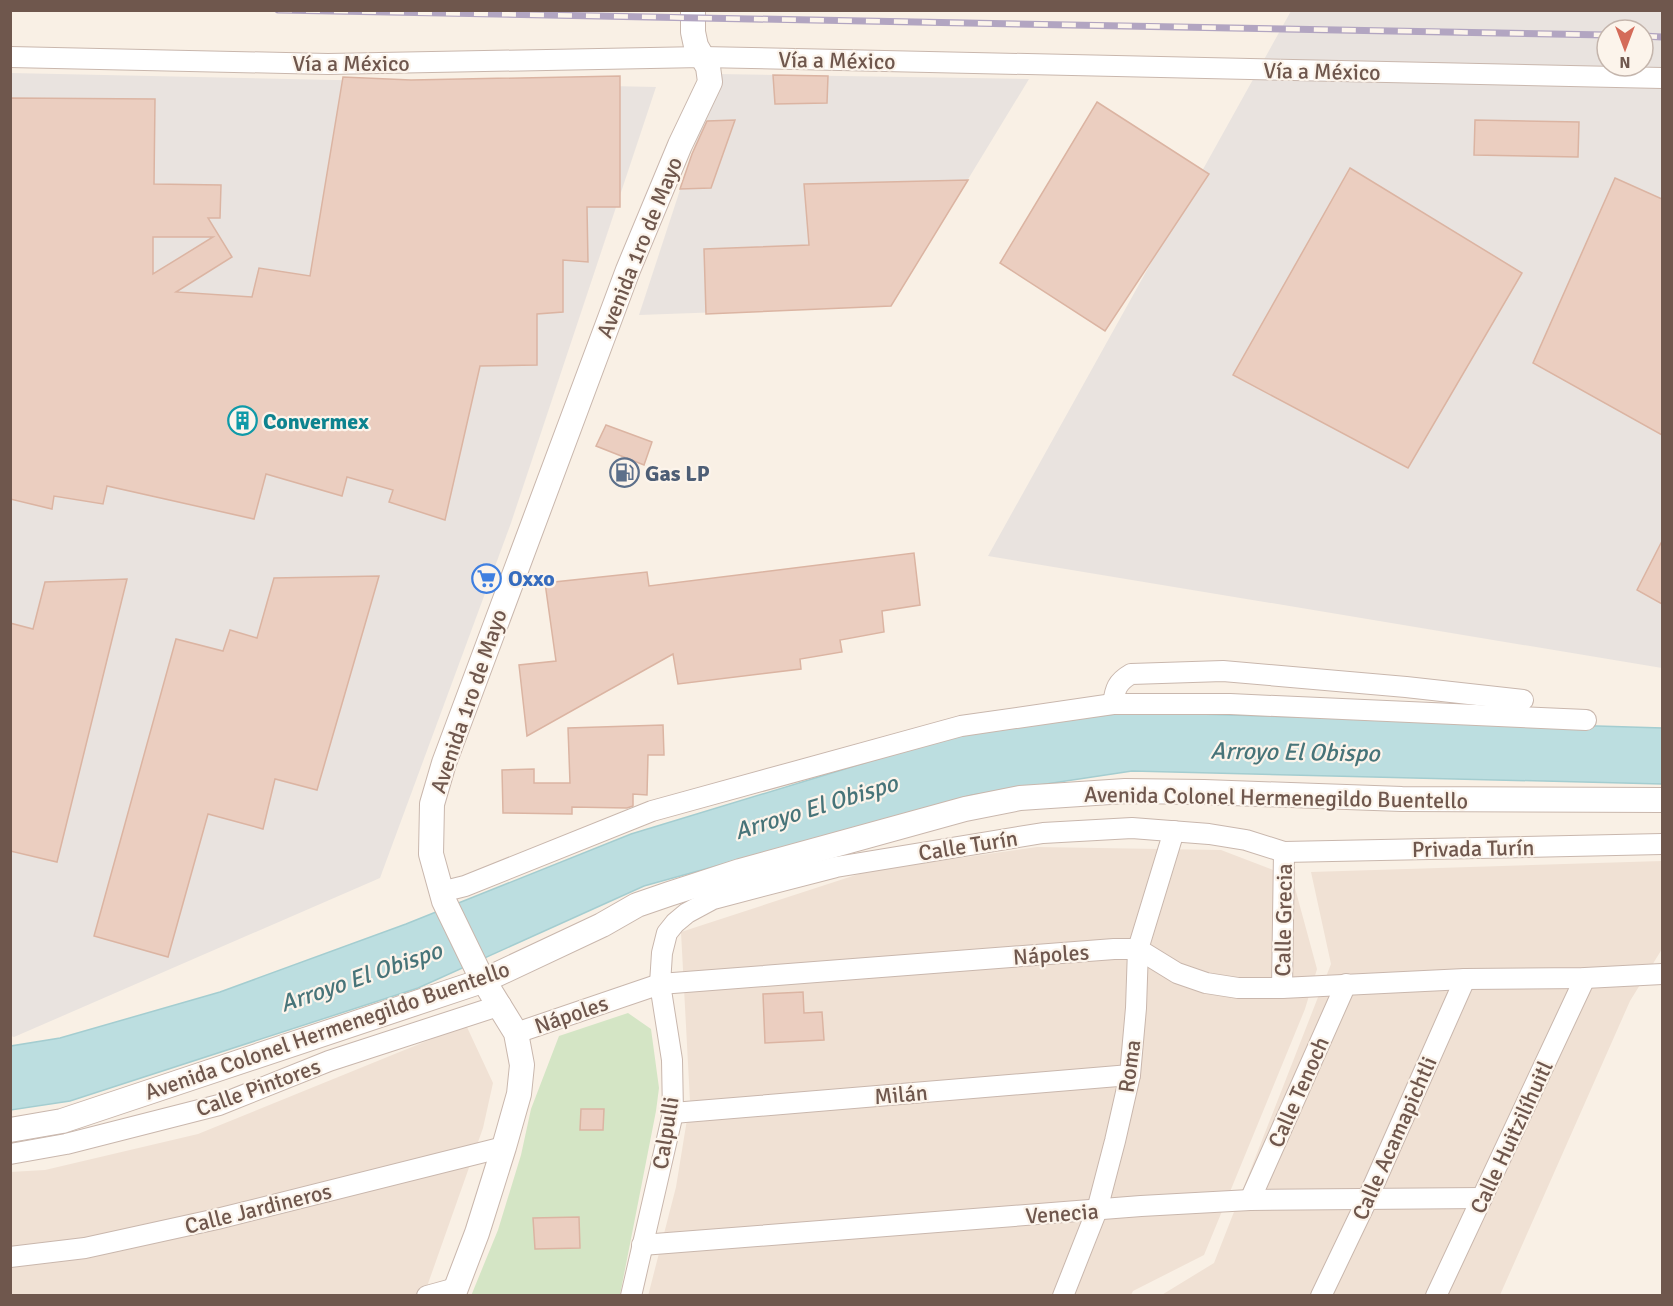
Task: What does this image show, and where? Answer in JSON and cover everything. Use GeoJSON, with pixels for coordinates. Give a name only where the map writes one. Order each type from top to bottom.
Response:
{"type":"FeatureCollection","features":[{"type":"Feature","properties":{"kind":"street","name":"Avenida 1ro de Mayo"},"geometry":{"type":"LineString","coordinates":[[454,1292],[477,1233],[504,1147],[520,1084],[522,1065],[516,1033],[482,977],[443,896],[431,854],[432,804],[444,763],[628,270],[680,145],[710,82],[708,68],[696,45],[693,32],[693,10]]}},
{"type":"Feature","properties":{"kind":"street","name":"Vía a México"},"geometry":{"type":"LineString","coordinates":[[10,57],[328,64],[702,57],[1662,78]]}},
{"type":"Feature","properties":{"kind":"street"},"geometry":{"type":"LineString","coordinates":[[1113,704],[1115,688],[1121,680],[1131,674],[1223,671],[1523,700]]}},
{"type":"Feature","properties":{"kind":"street"},"geometry":{"type":"LineString","coordinates":[[443,896],[652,811],[961,726],[1113,704],[1230,704],[1586,720]]}},
{"type":"Feature","properties":{"kind":"street","name":"Avenida Colonel Hermenegildo Buentello"},"geometry":{"type":"LineString","coordinates":[[10,1130],[62,1121],[482,977],[602,925],[637,905],[669,894],[740,871],[965,809],[1020,798],[1136,791],[1402,799],[1662,800]]}},
{"type":"Feature","properties":{"kind":"street","name":"Calle Turín"},"geometry":{"type":"LineString","coordinates":[[667,933],[687,913],[713,899],[836,867],[1043,833],[1132,828],[1174,831],[1237,839],[1284,852]]}},
{"type":"Feature","properties":{"kind":"street","name":"Roma"},"geometry":{"type":"LineString","coordinates":[[1063,1296],[1096,1210],[1115,1141],[1130,1076],[1138,948],[1174,831]]}},
{"type":"Feature","properties":{"kind":"street","name":"Privada Turín"},"geometry":{"type":"LineString","coordinates":[[1284,852],[1662,844]]}},
{"type":"Feature","properties":{"kind":"street","name":"Calle Grecia"},"geometry":{"type":"LineString","coordinates":[[1282,988],[1284,852]]}},
{"type":"Feature","properties":{"kind":"street","name":"Calpulli"},"geometry":{"type":"LineString","coordinates":[[631,1296],[673,1113],[672,1060],[660,984],[662,952],[667,933]]}},
{"type":"Feature","properties":{"kind":"street"},"geometry":{"type":"LineString","coordinates":[[1138,948],[1177,973],[1206,983],[1238,988],[1660,974]]}},
{"type":"Feature","properties":{"kind":"street","name":"Nápoles"},"geometry":{"type":"LineString","coordinates":[[516,1033],[660,984],[1138,948]]}},
{"type":"Feature","properties":{"kind":"street","name":"Calle Huitzilíhuitl"},"geometry":{"type":"LineString","coordinates":[[1436,1296],[1586,978]]}},
{"type":"Feature","properties":{"kind":"street","name":"Calle Acamapichtli"},"geometry":{"type":"LineString","coordinates":[[1321,1296],[1367,1200],[1465,979]]}},
{"type":"Feature","properties":{"kind":"street","name":"Calle Tenoch"},"geometry":{"type":"LineString","coordinates":[[1250,1200],[1346,984]]}},
{"type":"Feature","properties":{"kind":"street","name":"Calle Pintores"},"geometry":{"type":"LineString","coordinates":[[13,1154],[66,1144],[219,1105],[329,1061],[501,1005]]}},
{"type":"Feature","properties":{"kind":"street","name":"Milán"},"geometry":{"type":"LineString","coordinates":[[673,1113],[1130,1076]]}},
{"type":"Feature","properties":{"kind":"street","name":"Calle Jardineros"},"geometry":{"type":"LineString","coordinates":[[10,1257],[85,1248],[217,1219],[504,1147]]}},
{"type":"Feature","properties":{"kind":"street"},"geometry":{"type":"LineString","coordinates":[[10,1173],[13,1154]]}},
{"type":"Feature","properties":{"kind":"street","name":"Venecia"},"geometry":{"type":"LineString","coordinates":[[642,1245],[1250,1200],[1482,1198]]}},
{"type":"Feature","properties":{"kind":"street"},"geometry":{"type":"LineString","coordinates":[[428,1296],[454,1292]]}},
{"type":"Feature","properties":{"kind":"shaded area"},"geometry":{"type":"Polygon","coordinates":[[[1291,11],[1662,11],[1662,668],[988,556],[1291,11]]]}},
{"type":"Feature","properties":{"kind":"shaded area"},"geometry":{"type":"Polygon","coordinates":[[[11,73],[656,87],[511,523],[380,878],[14,1037],[11,1036],[11,73]]]}},
{"type":"Feature","properties":{"kind":"shaded area"},"geometry":{"type":"Polygon","coordinates":[[[718,74],[1029,79],[891,306],[639,315],[718,74]]]}},
{"type":"Feature","properties":{"kind":"shaded area"},"geometry":{"type":"Polygon","coordinates":[[[1037,847],[1221,850],[1292,877],[1317,969],[1305,1009],[1204,1255],[1133,1291],[1131,1295],[648,1296],[676,1187],[690,1101],[681,932],[868,871],[1037,847]]]}},
{"type":"Feature","properties":{"kind":"shaded area"},"geometry":{"type":"Polygon","coordinates":[[[1662,861],[1662,949],[1630,1001],[1500,1295],[1160,1296],[1214,1263],[1331,964],[1311,872],[1662,861]]]}},
{"type":"Feature","properties":{"kind":"shaded area"},"geometry":{"type":"Polygon","coordinates":[[[466,1025],[493,1083],[483,1128],[424,1295],[11,1295],[10,1172],[45,1170],[198,1134],[466,1025]]]}},
{"type":"Feature","properties":{"kind":"green space"},"geometry":{"type":"Polygon","coordinates":[[[628,1013],[651,1029],[659,1088],[620,1295],[471,1296],[498,1230],[521,1155],[531,1109],[559,1036],[628,1013]]]}},
{"type":"Feature","properties":{"kind":"water","name":"Arroyo El Obispo"},"geometry":{"type":"Polygon","coordinates":[[[1131,712],[1662,728],[1662,784],[1132,771],[972,795],[644,886],[418,988],[70,1101],[11,1110],[11,1046],[60,1038],[220,992],[406,924],[631,834],[960,734],[1131,712]]]}},
{"type":"Feature","properties":{"kind":"building"},"geometry":{"type":"Polygon","coordinates":[[[773,75],[828,76],[827,103],[775,104],[773,75]]]}},
{"type":"Feature","properties":{"kind":"building"},"geometry":{"type":"Polygon","coordinates":[[[620,76],[620,207],[587,207],[588,262],[563,260],[563,312],[537,314],[537,365],[480,366],[445,520],[389,502],[393,490],[347,477],[342,496],[266,474],[254,519],[107,486],[103,504],[54,496],[52,509],[10,499],[10,98],[155,99],[154,184],[221,185],[220,218],[208,218],[232,257],[176,292],[252,297],[259,268],[310,276],[343,77],[411,80],[620,76]],[[153,237],[153,274],[213,237],[153,237]]]}},
{"type":"Feature","properties":{"kind":"building"},"geometry":{"type":"Polygon","coordinates":[[[1097,102],[1209,174],[1105,331],[1000,263],[1097,102]]]}},
{"type":"Feature","properties":{"kind":"building"},"geometry":{"type":"Polygon","coordinates":[[[735,120],[711,188],[680,189],[707,121],[735,120]]]}},
{"type":"Feature","properties":{"kind":"building"},"geometry":{"type":"Polygon","coordinates":[[[1475,120],[1579,122],[1578,157],[1474,155],[1475,120]]]}},
{"type":"Feature","properties":{"kind":"building"},"geometry":{"type":"Polygon","coordinates":[[[1350,168],[1522,273],[1408,468],[1233,375],[1350,168]]]}},
{"type":"Feature","properties":{"kind":"building"},"geometry":{"type":"Polygon","coordinates":[[[1615,178],[1662,199],[1662,435],[1533,363],[1615,178]]]}},
{"type":"Feature","properties":{"kind":"building"},"geometry":{"type":"Polygon","coordinates":[[[968,180],[891,306],[706,314],[704,249],[809,245],[804,184],[968,180]]]}},
{"type":"Feature","properties":{"kind":"building"},"geometry":{"type":"Polygon","coordinates":[[[606,425],[652,442],[644,465],[596,446],[606,425]]]}},
{"type":"Feature","properties":{"kind":"building"},"geometry":{"type":"Polygon","coordinates":[[[1662,541],[1662,604],[1637,590],[1662,541]]]}},
{"type":"Feature","properties":{"kind":"building"},"geometry":{"type":"Polygon","coordinates":[[[914,553],[920,605],[882,611],[884,632],[840,640],[842,652],[800,659],[801,669],[678,684],[673,654],[527,736],[519,665],[556,661],[545,583],[647,572],[649,586],[914,553]]]}},
{"type":"Feature","properties":{"kind":"building"},"geometry":{"type":"Polygon","coordinates":[[[379,576],[317,790],[275,779],[263,829],[208,814],[168,957],[94,936],[176,639],[223,651],[230,630],[257,638],[274,578],[379,576]]]}},
{"type":"Feature","properties":{"kind":"building"},"geometry":{"type":"Polygon","coordinates":[[[127,579],[57,862],[10,851],[10,623],[33,629],[45,582],[127,579]]]}},
{"type":"Feature","properties":{"kind":"building"},"geometry":{"type":"Polygon","coordinates":[[[663,725],[664,755],[648,755],[647,795],[633,794],[633,806],[627,808],[572,807],[572,814],[503,813],[502,770],[534,769],[534,783],[570,783],[568,728],[663,725]]]}},
{"type":"Feature","properties":{"kind":"building"},"geometry":{"type":"Polygon","coordinates":[[[803,992],[804,1013],[822,1012],[824,1040],[765,1043],[763,994],[803,992]]]}},
{"type":"Feature","properties":{"kind":"building"},"geometry":{"type":"Polygon","coordinates":[[[581,1109],[604,1109],[603,1130],[580,1130],[581,1109]]]}},
{"type":"Feature","properties":{"kind":"building"},"geometry":{"type":"Polygon","coordinates":[[[579,1217],[580,1248],[535,1249],[533,1218],[579,1217]]]}},
{"type":"Feature","properties":{"kind":"railway"},"geometry":{"type":"LineString","coordinates":[[278,10],[1595,35]]}},
{"type":"Feature","properties":{"kind":"railway"},"geometry":{"type":"LineString","coordinates":[[1655,37],[1662,37]]}},
{"type":"Feature","properties":{"kind":"place","name":"Convermex"},"geometry":{"type":"Point","coordinates":[242,421]}},
{"type":"Feature","properties":{"kind":"place","name":"Gas LP"},"geometry":{"type":"Point","coordinates":[624,473]}},
{"type":"Feature","properties":{"kind":"place","name":"Oxxo"},"geometry":{"type":"Point","coordinates":[487,578]}}]}
